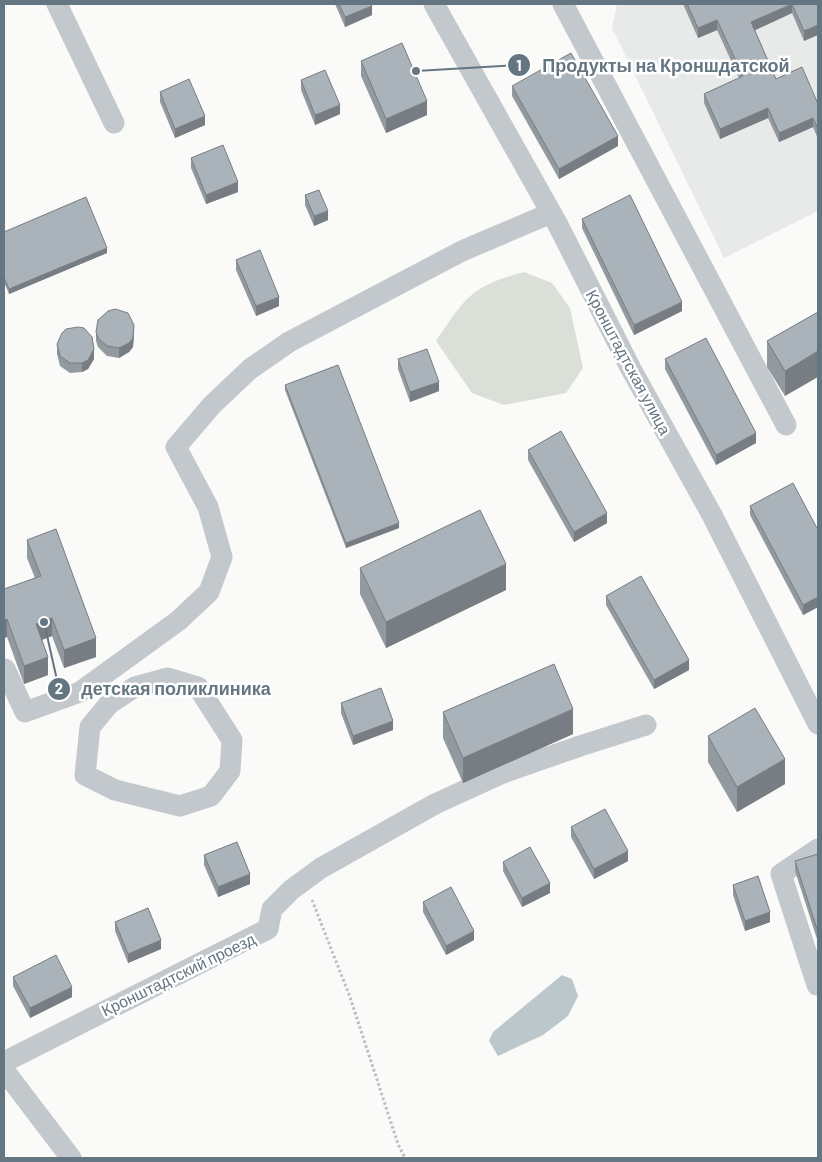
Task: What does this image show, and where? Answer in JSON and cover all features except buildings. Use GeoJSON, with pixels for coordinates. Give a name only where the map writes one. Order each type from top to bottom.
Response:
{"type":"FeatureCollection","features":[{"type":"Feature","properties":{"kind":"street"},"geometry":{"type":"LineString","coordinates":[[57,4],[114,123]]}},
{"type":"Feature","properties":{"kind":"street","name":"Кронштадтская улица"},"geometry":{"type":"LineString","coordinates":[[434,4],[551,212],[631,369],[712,515],[818,724]]}},
{"type":"Feature","properties":{"kind":"street"},"geometry":{"type":"LineString","coordinates":[[563,4],[786,425]]}},
{"type":"Feature","properties":{"kind":"street"},"geometry":{"type":"LineString","coordinates":[[5,669],[25,712],[80,692],[178,621],[209,592],[222,558],[208,507],[176,447],[212,405],[250,369],[289,342],[454,255],[551,212]]}},
{"type":"Feature","properties":{"kind":"street"},"geometry":{"type":"LineString","coordinates":[[168,678],[198,687],[232,740],[230,770],[211,796],[180,806],[115,790],[85,775],[90,727],[110,704],[135,687],[168,678]]}},
{"type":"Feature","properties":{"kind":"street","name":"Кронштадтский проезд"},"geometry":{"type":"LineString","coordinates":[[4,1062],[47,1038],[268,929],[272,909],[304,880],[321,868],[434,804],[503,774],[580,746],[646,725]]}},
{"type":"Feature","properties":{"kind":"street"},"geometry":{"type":"LineString","coordinates":[[818,849],[781,874],[818,985]]}},
{"type":"Feature","properties":{"kind":"street"},"geometry":{"type":"LineString","coordinates":[[4,1070],[71,1158]]}},
{"type":"Feature","properties":{"kind":"path"},"geometry":{"type":"LineString","coordinates":[[304,880],[350,997],[398,1144],[405,1158]]}},
{"type":"Feature","properties":{"kind":"shaded area"},"geometry":{"type":"Polygon","coordinates":[[[617,4],[818,4],[818,211],[724,258],[612,28],[617,4]]]}},
{"type":"Feature","properties":{"kind":"shaded area"},"geometry":{"type":"Polygon","coordinates":[[[524,272],[552,283],[570,308],[583,368],[566,393],[504,405],[472,393],[436,341],[471,295],[492,282],[524,272]]]}},
{"type":"Feature","properties":{"kind":"shaded area"},"geometry":{"type":"Polygon","coordinates":[[[562,975],[572,979],[578,996],[568,1016],[543,1035],[498,1056],[489,1041],[493,1032],[562,975]]]}},
{"type":"Feature","properties":{"kind":"place","name":"Продукты на Кроншдатской"},"geometry":{"type":"Point","coordinates":[416,71]}},
{"type":"Feature","properties":{"kind":"place","name":"детская поликлиника"},"geometry":{"type":"Point","coordinates":[44,622]}}]}
